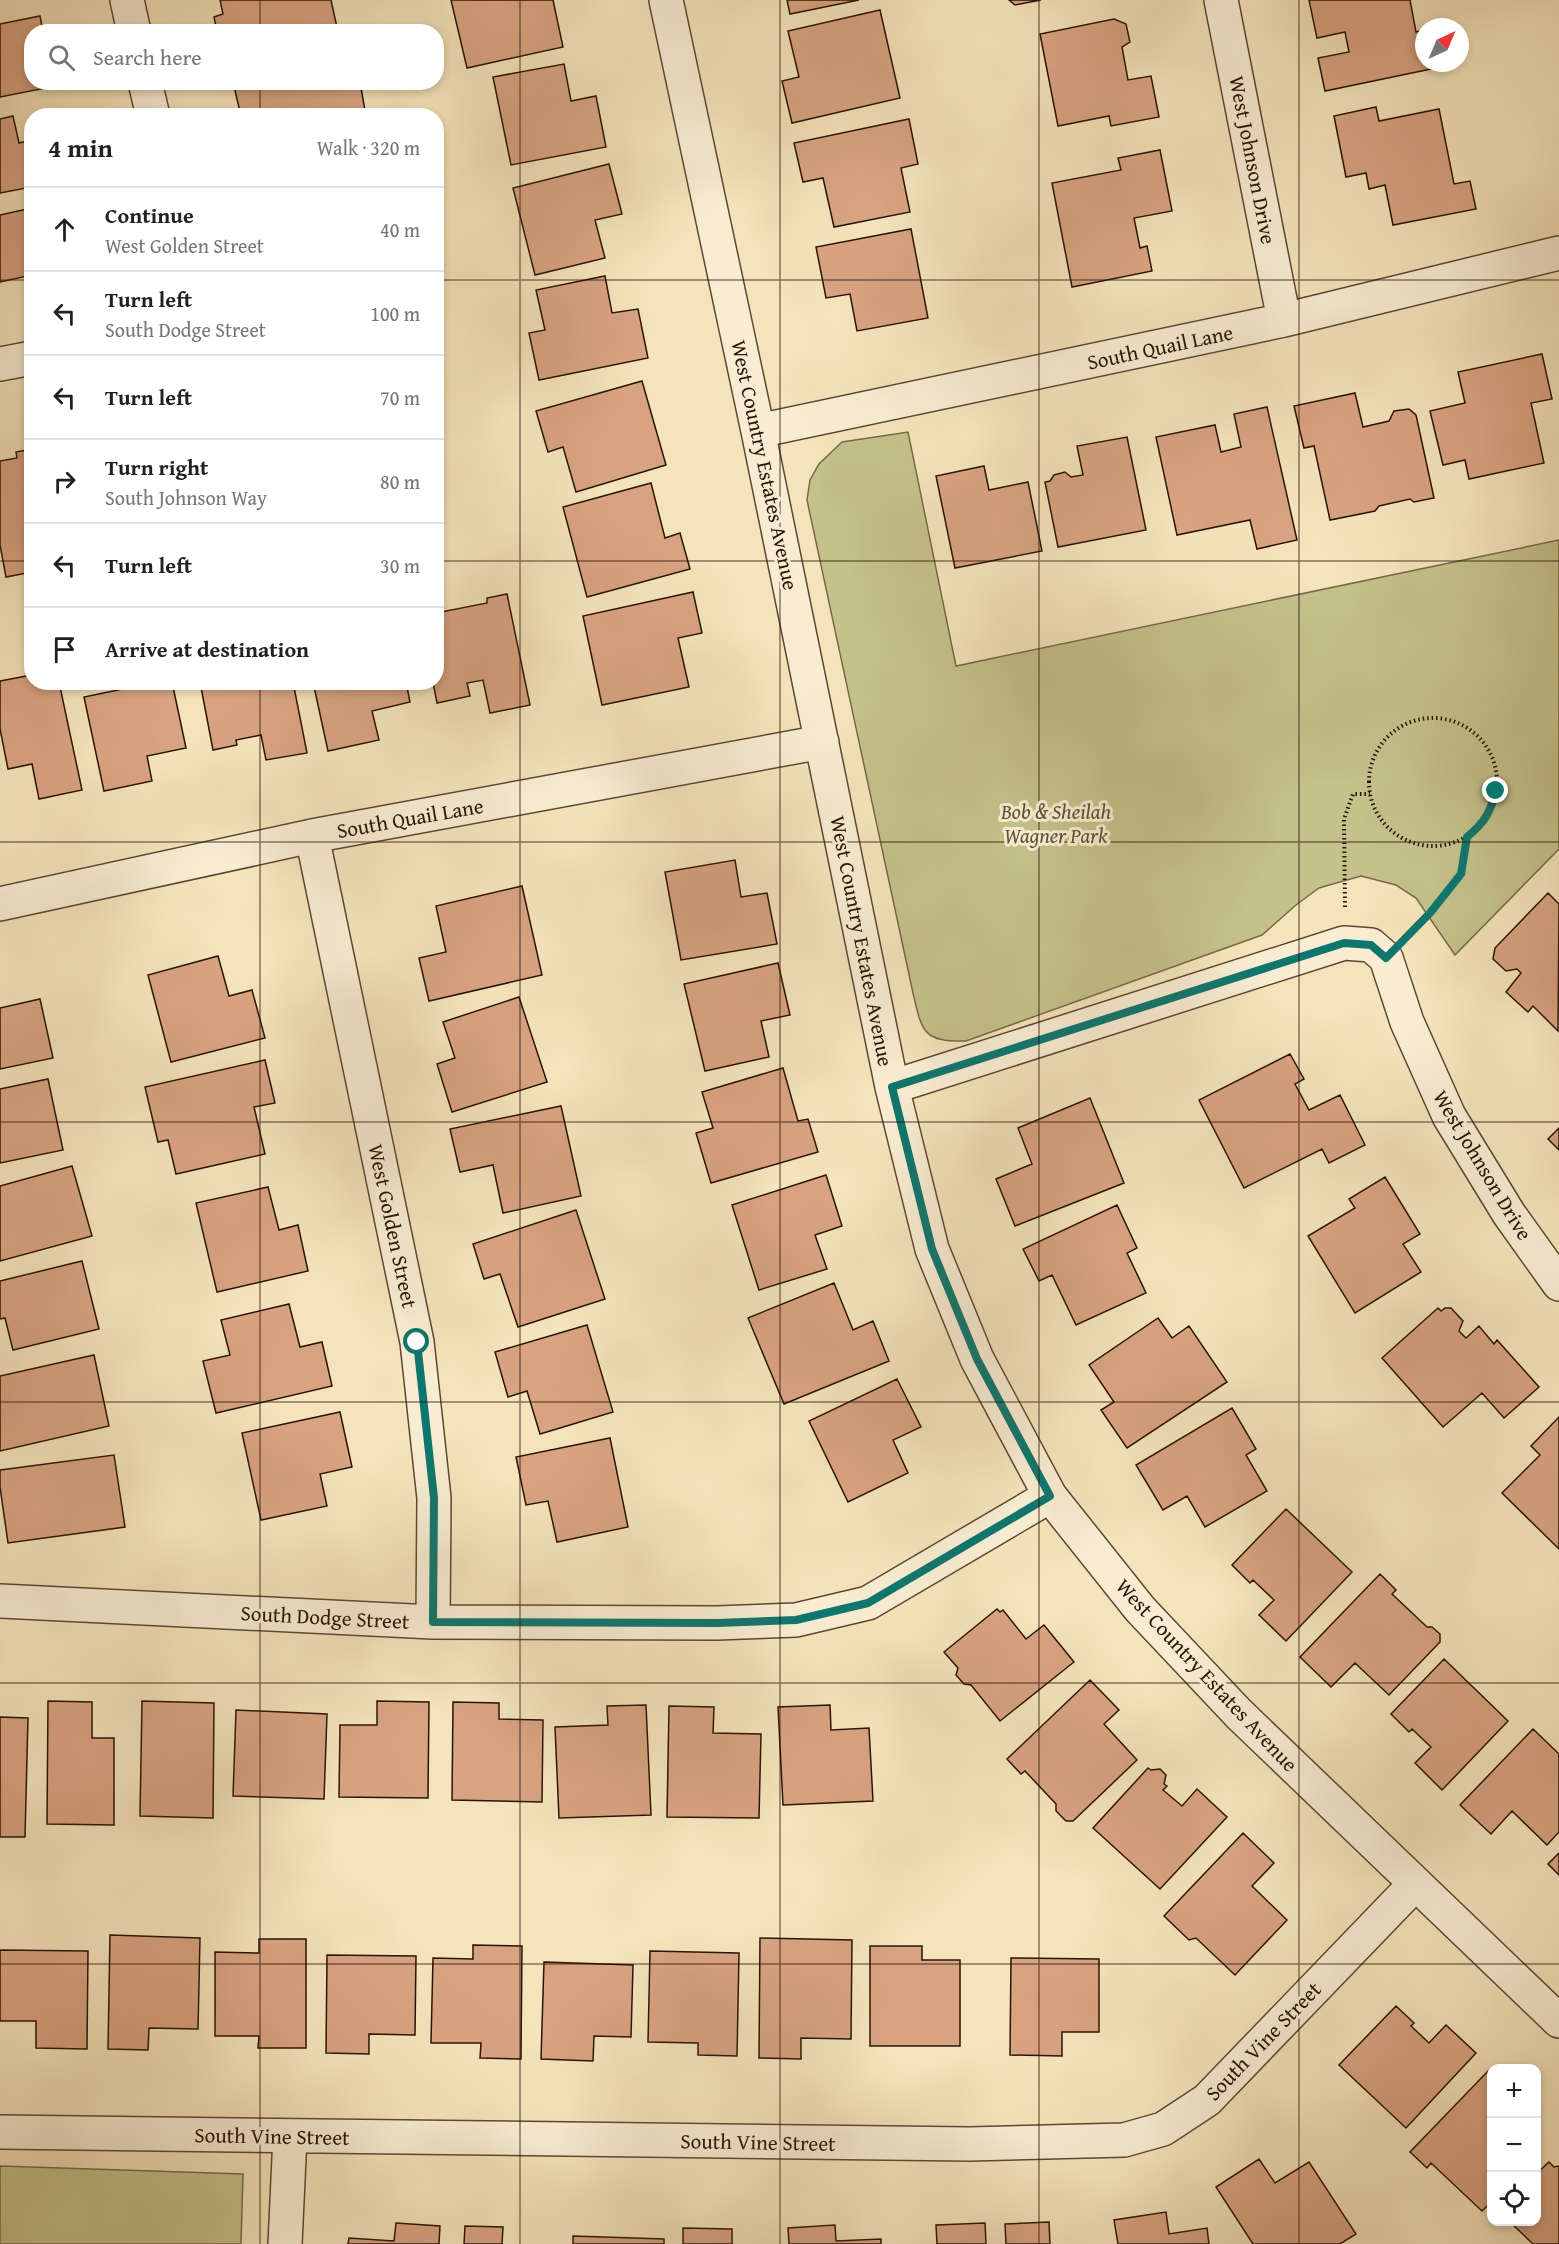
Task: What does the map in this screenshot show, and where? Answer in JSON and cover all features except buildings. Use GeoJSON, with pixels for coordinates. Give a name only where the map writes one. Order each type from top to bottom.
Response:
{"type":"FeatureCollection","features":[{"type":"Feature","properties":{"kind":"street"},"geometry":{"type":"LineString","coordinates":[[127,0],[132,24]]}},
{"type":"Feature","properties":{"kind":"street","name":"West Country Estates Avenue"},"geometry":{"type":"LineString","coordinates":[[666,0],[758,431],[892,1087],[932,1249],[977,1359],[1050,1496],[1140,1609],[1239,1714],[1559,2021]]}},
{"type":"Feature","properties":{"kind":"street","name":"West Johnson Drive"},"geometry":{"type":"LineString","coordinates":[[1221,0],[1284,320]]}},
{"type":"Feature","properties":{"kind":"street"},"geometry":{"type":"LineString","coordinates":[[147,90],[151,108]]}},
{"type":"Feature","properties":{"kind":"street","name":"South Quail Lane"},"geometry":{"type":"LineString","coordinates":[[758,431],[1284,320],[1559,253]]}},
{"type":"Feature","properties":{"kind":"street"},"geometry":{"type":"LineString","coordinates":[[0,364],[24,360]]}},
{"type":"Feature","properties":{"kind":"street","name":"South Quail Lane"},"geometry":{"type":"LineString","coordinates":[[0,904],[312,836],[822,742]]}},
{"type":"Feature","properties":{"kind":"street","name":"West Golden Street"},"geometry":{"type":"LineString","coordinates":[[312,836],[417,1342],[434,1498],[433,1622]]}},
{"type":"Feature","properties":{"kind":"street"},"geometry":{"type":"LineString","coordinates":[[892,1087],[1367,949]]}},
{"type":"Feature","properties":{"kind":"street","name":"West Johnson Drive"},"geometry":{"type":"LineString","coordinates":[[1367,949],[1407,1022],[1449,1116],[1509,1215],[1559,1284]]}},
{"type":"Feature","properties":{"kind":"street","name":"South Dodge Street"},"geometry":{"type":"LineString","coordinates":[[0,1601],[433,1622],[717,1623],[796,1620],[868,1603],[1050,1496]]}},
{"type":"Feature","properties":{"kind":"street","name":"South Vine Street"},"geometry":{"type":"LineString","coordinates":[[0,2132],[970,2144],[1124,2140],[1163,2129],[1207,2100],[1415,1884]]}},
{"type":"Feature","properties":{"kind":"street"},"geometry":{"type":"LineString","coordinates":[[285,2244],[290,2136]]}},
{"type":"Feature","properties":{"kind":"path"},"geometry":{"type":"LineString","coordinates":[[1443,718],[1462,726],[1479,738],[1490,754],[1496,773],[1496,791],[1491,809],[1481,825],[1467,837],[1447,845],[1427,846],[1407,841],[1389,830],[1377,813],[1370,794],[1369,773],[1375,754],[1387,737],[1403,725],[1423,719],[1443,718]]}},
{"type":"Feature","properties":{"kind":"path"},"geometry":{"type":"LineString","coordinates":[[1370,794],[1353,794],[1344,819],[1367,949],[1430,913],[1461,874],[1467,837]]}},
{"type":"Feature","properties":{"kind":"green space","name":"Bob & Sheilah Wagner Park"},"geometry":{"type":"Polygon","coordinates":[[[908,432],[956,666],[1559,540],[1559,849],[1455,955],[1416,898],[1396,885],[1361,876],[1319,888],[1262,935],[966,1041],[933,1037],[922,1026],[916,1006],[807,500],[810,480],[819,464],[842,442],[908,432]]]}},
{"type":"Feature","properties":{"kind":"green space"},"geometry":{"type":"Polygon","coordinates":[[[0,2166],[243,2174],[241,2244],[0,2244],[0,2166]]]}},
{"type":"Feature","properties":{"kind":"route"},"geometry":{"type":"LineString","coordinates":[[417,1342],[434,1498],[433,1622],[717,1623],[796,1620],[868,1603],[1050,1496],[977,1359],[932,1249],[892,1087],[1344,943],[1371,945],[1386,958],[1430,913],[1461,874],[1467,837],[1481,825],[1491,809],[1496,791]]}}]}
